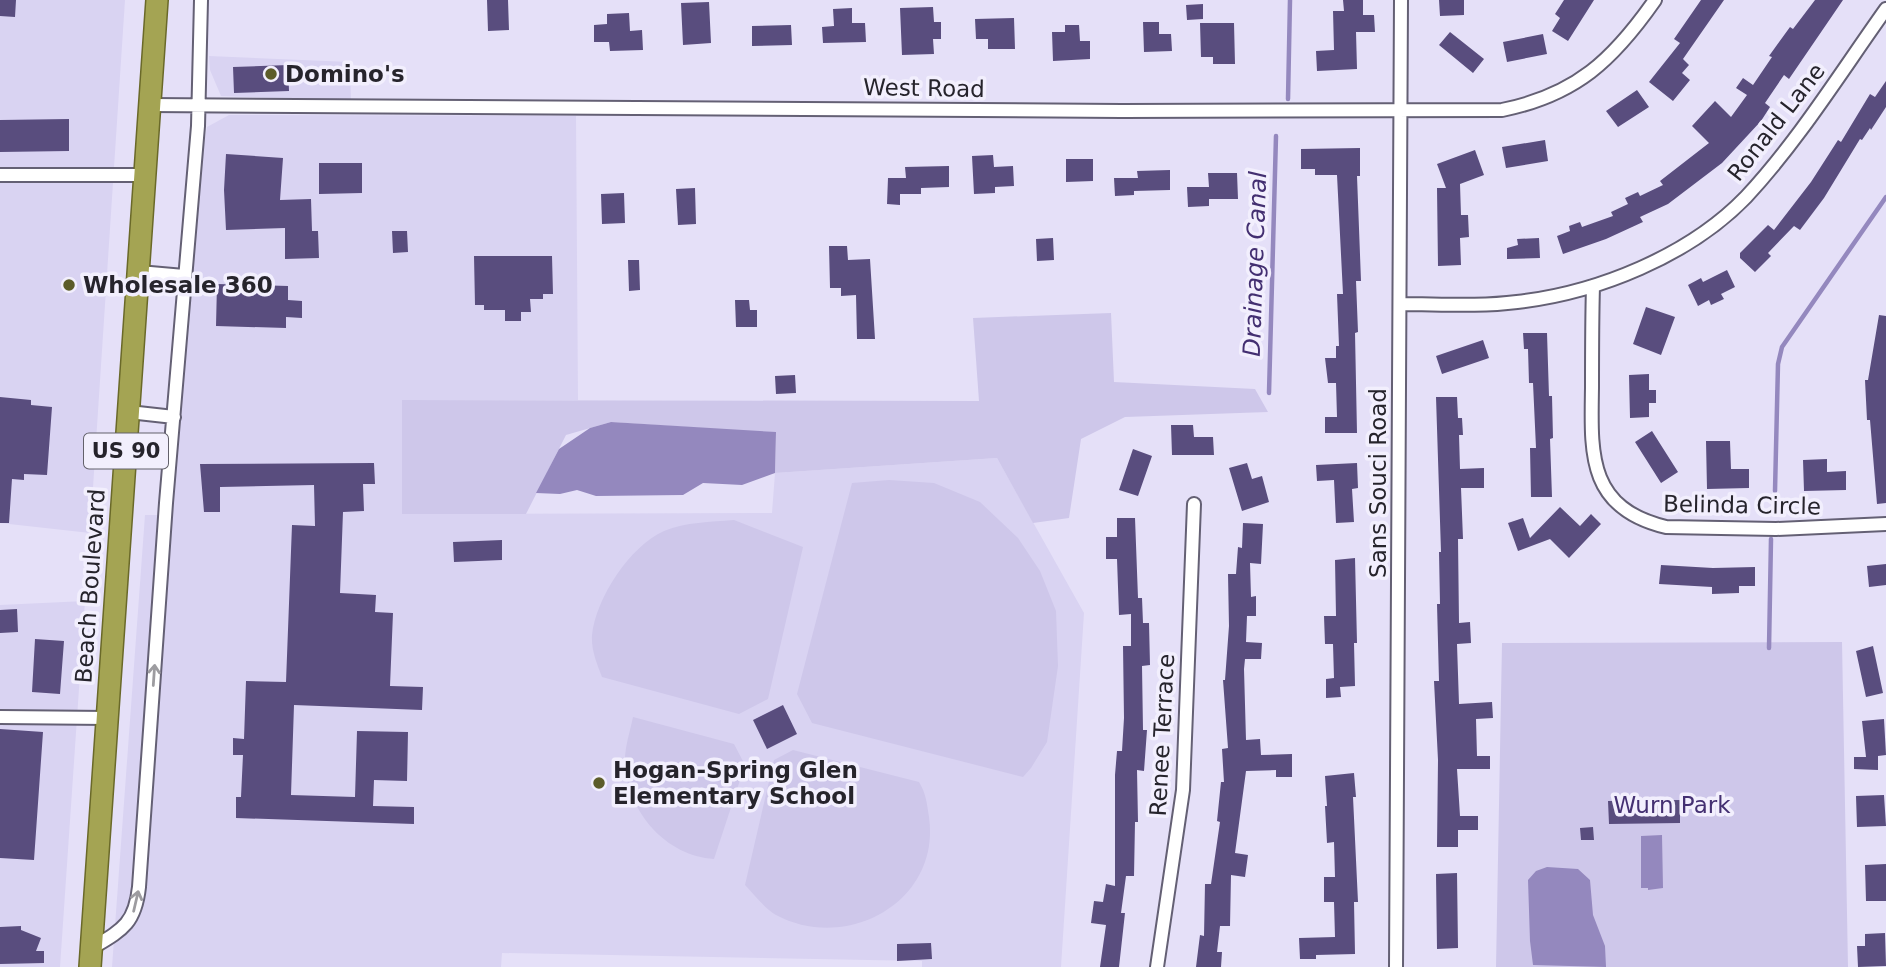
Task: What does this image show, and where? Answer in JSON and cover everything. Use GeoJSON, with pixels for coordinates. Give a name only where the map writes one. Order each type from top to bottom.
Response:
{"type":"FeatureCollection","features":[{"type":"Feature","properties":{"kind":"highway","name":"Beach Boulevard"},"geometry":{"type":"LineString","coordinates":[[91,958],[157,0]]}},
{"type":"Feature","properties":{"kind":"street"},"geometry":{"type":"LineString","coordinates":[[91,958],[127,925],[138,898],[166,503],[199,106],[201,0]]}},
{"type":"Feature","properties":{"kind":"street","name":"Sans Souci Road"},"geometry":{"type":"LineString","coordinates":[[1396,967],[1401,0]]}},
{"type":"Feature","properties":{"kind":"street","name":"West Road"},"geometry":{"type":"LineString","coordinates":[[150,105],[1502,110],[1524,106],[1575,83],[1610,57],[1630,36],[1656,0]]}},
{"type":"Feature","properties":{"kind":"street","name":"Ronald Lane"},"geometry":{"type":"LineString","coordinates":[[1400,304],[1478,305],[1552,297],[1624,275],[1673,251],[1721,219],[1743,200],[1787,149],[1886,9]]}},
{"type":"Feature","properties":{"kind":"street"},"geometry":{"type":"LineString","coordinates":[[0,175],[145,175]]}},
{"type":"Feature","properties":{"kind":"street"},"geometry":{"type":"LineString","coordinates":[[139,272],[184,276]]}},
{"type":"Feature","properties":{"kind":"street","name":"Belinda Circle"},"geometry":{"type":"LineString","coordinates":[[1592,286],[1593,459],[1607,490],[1619,504],[1649,523],[1666,527],[1776,529],[1886,524]]}},
{"type":"Feature","properties":{"kind":"street"},"geometry":{"type":"LineString","coordinates":[[129,412],[174,418]]}},
{"type":"Feature","properties":{"kind":"street","name":"Renee Terrace"},"geometry":{"type":"LineString","coordinates":[[1157,967],[1183,790],[1194,504]]}},
{"type":"Feature","properties":{"kind":"street"},"geometry":{"type":"LineString","coordinates":[[0,717],[108,718]]}},
{"type":"Feature","properties":{"kind":"shaded area"},"geometry":{"type":"Polygon","coordinates":[[[0,0],[125,0],[90,533],[0,523],[0,0]]]}},
{"type":"Feature","properties":{"kind":"shaded area"},"geometry":{"type":"Polygon","coordinates":[[[209,56],[350,62],[351,101],[221,96],[210,70],[209,56]]]}},
{"type":"Feature","properties":{"kind":"shaded area","name":"Hogan-Spring Glen Elementary School"},"geometry":{"type":"Polygon","coordinates":[[[229,115],[576,116],[578,400],[403,400],[402,514],[772,513],[775,473],[997,458],[1084,613],[1061,967],[922,967],[922,961],[502,953],[501,967],[112,967],[145,515],[171,515],[204,143],[207,127],[229,115]]]}},
{"type":"Feature","properties":{"kind":"shaded area"},"geometry":{"type":"Polygon","coordinates":[[[611,422],[776,432],[775,473],[742,485],[703,483],[683,495],[596,496],[577,490],[560,494],[536,493],[559,449],[590,428],[611,422]]]}},
{"type":"Feature","properties":{"kind":"shaded area"},"geometry":{"type":"Polygon","coordinates":[[[85,601],[60,967],[0,967],[0,605],[85,601]]]}},
{"type":"Feature","properties":{"kind":"shaded area"},"geometry":{"type":"Polygon","coordinates":[[[1662,835],[1663,888],[1641,888],[1641,836],[1662,835]]]}},
{"type":"Feature","properties":{"kind":"shaded area"},"geometry":{"type":"Polygon","coordinates":[[[1547,867],[1578,869],[1590,880],[1593,915],[1605,946],[1606,967],[1533,965],[1528,880],[1536,871],[1547,867]]]}},
{"type":"Feature","properties":{"kind":"green space"},"geometry":{"type":"Polygon","coordinates":[[[1111,313],[1114,382],[1255,389],[1268,412],[1125,417],[1081,439],[1069,518],[1033,523],[997,458],[775,473],[776,433],[611,422],[566,435],[526,514],[402,514],[402,400],[979,401],[973,318],[1111,313]]]}},
{"type":"Feature","properties":{"kind":"green space"},"geometry":{"type":"Polygon","coordinates":[[[889,480],[934,483],[980,502],[1018,538],[1040,571],[1056,611],[1058,666],[1047,742],[1023,777],[812,723],[797,694],[852,483],[889,480]]]}},
{"type":"Feature","properties":{"kind":"green space"},"geometry":{"type":"Polygon","coordinates":[[[734,520],[803,547],[768,699],[739,714],[602,677],[592,646],[595,621],[608,590],[627,561],[651,538],[664,531],[689,524],[734,520]]]}},
{"type":"Feature","properties":{"kind":"green space","name":"Wurn Park"},"geometry":{"type":"Polygon","coordinates":[[[1842,642],[1848,967],[1496,967],[1502,643],[1842,642]]]}},
{"type":"Feature","properties":{"kind":"green space"},"geometry":{"type":"Polygon","coordinates":[[[633,717],[734,744],[745,765],[714,859],[680,850],[653,829],[642,815],[633,799],[625,765],[633,717]]]}},
{"type":"Feature","properties":{"kind":"green space"},"geometry":{"type":"Polygon","coordinates":[[[793,750],[919,782],[929,817],[929,847],[920,874],[905,895],[884,912],[859,923],[832,928],[803,925],[776,915],[745,885],[774,760],[793,750]]]}},
{"type":"Feature","properties":{"kind":"building"},"geometry":{"type":"Polygon","coordinates":[[[0,0],[16,0],[15,17],[0,16],[0,0]]]}},
{"type":"Feature","properties":{"kind":"building"},"geometry":{"type":"Polygon","coordinates":[[[487,0],[508,0],[509,30],[488,31],[487,0]]]}},
{"type":"Feature","properties":{"kind":"building"},"geometry":{"type":"Polygon","coordinates":[[[1343,0],[1363,0],[1363,15],[1374,15],[1375,32],[1356,32],[1357,69],[1317,71],[1316,51],[1334,50],[1333,11],[1344,11],[1343,0]]]}},
{"type":"Feature","properties":{"kind":"building"},"geometry":{"type":"Polygon","coordinates":[[[1439,0],[1464,0],[1464,15],[1440,16],[1439,0]]]}},
{"type":"Feature","properties":{"kind":"building"},"geometry":{"type":"Polygon","coordinates":[[[1564,0],[1594,0],[1568,41],[1552,31],[1560,18],[1555,14],[1564,0]]]}},
{"type":"Feature","properties":{"kind":"building"},"geometry":{"type":"Polygon","coordinates":[[[1701,0],[1724,0],[1683,59],[1689,65],[1682,73],[1690,80],[1673,101],[1649,82],[1680,43],[1674,39],[1701,0]]]}},
{"type":"Feature","properties":{"kind":"building"},"geometry":{"type":"Polygon","coordinates":[[[1815,0],[1843,0],[1789,79],[1784,75],[1765,103],[1770,107],[1761,121],[1722,163],[1668,204],[1640,217],[1643,222],[1563,254],[1557,236],[1570,231],[1569,226],[1580,222],[1582,227],[1613,216],[1611,212],[1628,204],[1625,198],[1638,192],[1640,196],[1663,185],[1660,181],[1709,143],[1692,126],[1715,101],[1731,117],[1747,95],[1736,88],[1743,78],[1753,85],[1772,57],[1769,56],[1790,27],[1793,29],[1815,0]]]}},
{"type":"Feature","properties":{"kind":"building"},"geometry":{"type":"Polygon","coordinates":[[[709,2],[711,43],[683,45],[681,3],[709,2]]]}},
{"type":"Feature","properties":{"kind":"building"},"geometry":{"type":"Polygon","coordinates":[[[1203,4],[1203,19],[1187,20],[1186,5],[1203,4]]]}},
{"type":"Feature","properties":{"kind":"building"},"geometry":{"type":"Polygon","coordinates":[[[933,7],[934,22],[941,22],[941,39],[933,39],[934,54],[902,55],[900,8],[933,7]]]}},
{"type":"Feature","properties":{"kind":"building"},"geometry":{"type":"Polygon","coordinates":[[[852,8],[852,23],[865,23],[866,42],[823,43],[822,27],[834,26],[833,9],[852,8]]]}},
{"type":"Feature","properties":{"kind":"building"},"geometry":{"type":"Polygon","coordinates":[[[629,13],[630,31],[642,30],[643,50],[610,51],[609,42],[594,42],[594,25],[607,24],[607,14],[629,13]]]}},
{"type":"Feature","properties":{"kind":"building"},"geometry":{"type":"Polygon","coordinates":[[[1014,18],[1015,49],[988,49],[988,39],[976,39],[975,19],[1014,18]]]}},
{"type":"Feature","properties":{"kind":"building"},"geometry":{"type":"Polygon","coordinates":[[[1143,22],[1159,22],[1159,34],[1171,34],[1172,51],[1144,52],[1143,22]]]}},
{"type":"Feature","properties":{"kind":"building"},"geometry":{"type":"Polygon","coordinates":[[[1200,23],[1234,23],[1235,64],[1213,64],[1213,57],[1201,57],[1200,23]]]}},
{"type":"Feature","properties":{"kind":"building"},"geometry":{"type":"Polygon","coordinates":[[[791,25],[792,45],[752,46],[752,26],[791,25]]]}},
{"type":"Feature","properties":{"kind":"building"},"geometry":{"type":"Polygon","coordinates":[[[1065,25],[1079,25],[1080,41],[1090,41],[1090,59],[1053,61],[1052,32],[1065,32],[1065,25]]]}},
{"type":"Feature","properties":{"kind":"building"},"geometry":{"type":"Polygon","coordinates":[[[1450,32],[1484,59],[1473,73],[1439,45],[1450,32]]]}},
{"type":"Feature","properties":{"kind":"building"},"geometry":{"type":"Polygon","coordinates":[[[1543,34],[1547,54],[1507,62],[1503,42],[1543,34]]]}},
{"type":"Feature","properties":{"kind":"building"},"geometry":{"type":"Polygon","coordinates":[[[288,65],[289,91],[234,93],[233,67],[288,65]]]}},
{"type":"Feature","properties":{"kind":"building"},"geometry":{"type":"Polygon","coordinates":[[[1886,81],[1886,107],[1871,130],[1870,128],[1862,140],[1860,139],[1824,198],[1800,230],[1794,226],[1768,253],[1771,256],[1755,272],[1740,258],[1740,253],[1768,225],[1774,230],[1811,182],[1838,140],[1841,142],[1870,94],[1875,97],[1886,81]]]}},
{"type":"Feature","properties":{"kind":"building"},"geometry":{"type":"Polygon","coordinates":[[[1637,90],[1649,107],[1618,127],[1606,111],[1637,90]]]}},
{"type":"Feature","properties":{"kind":"building"},"geometry":{"type":"Polygon","coordinates":[[[69,119],[69,151],[0,152],[0,120],[69,119]]]}},
{"type":"Feature","properties":{"kind":"building"},"geometry":{"type":"Polygon","coordinates":[[[1545,140],[1548,161],[1506,168],[1502,147],[1545,140]]]}},
{"type":"Feature","properties":{"kind":"building"},"geometry":{"type":"Polygon","coordinates":[[[1360,148],[1360,176],[1357,176],[1361,281],[1356,281],[1358,332],[1355,333],[1357,433],[1325,433],[1325,417],[1337,417],[1336,383],[1328,383],[1325,358],[1336,358],[1336,346],[1339,346],[1337,294],[1343,294],[1337,175],[1315,175],[1315,169],[1301,169],[1301,149],[1360,148]]]}},
{"type":"Feature","properties":{"kind":"building"},"geometry":{"type":"Polygon","coordinates":[[[1475,150],[1484,175],[1460,184],[1461,215],[1468,215],[1469,237],[1460,238],[1461,265],[1438,266],[1437,188],[1446,188],[1437,164],[1475,150]]]}},
{"type":"Feature","properties":{"kind":"building"},"geometry":{"type":"Polygon","coordinates":[[[226,154],[283,158],[280,200],[311,199],[312,231],[318,231],[319,258],[285,259],[285,228],[226,230],[226,154]]]}},
{"type":"Feature","properties":{"kind":"building"},"geometry":{"type":"Polygon","coordinates":[[[993,155],[994,167],[1013,166],[1014,186],[995,187],[995,193],[974,194],[972,156],[993,155]]]}},
{"type":"Feature","properties":{"kind":"building"},"geometry":{"type":"Polygon","coordinates":[[[1066,159],[1093,159],[1093,181],[1066,182],[1066,159]]]}},
{"type":"Feature","properties":{"kind":"building"},"geometry":{"type":"Polygon","coordinates":[[[319,163],[362,163],[362,193],[319,194],[319,163]]]}},
{"type":"Feature","properties":{"kind":"building"},"geometry":{"type":"Polygon","coordinates":[[[949,166],[949,187],[921,188],[921,194],[900,194],[900,205],[887,204],[888,178],[906,178],[905,167],[949,166]]]}},
{"type":"Feature","properties":{"kind":"building"},"geometry":{"type":"Polygon","coordinates":[[[1170,170],[1170,190],[1134,191],[1134,195],[1115,196],[1114,178],[1138,178],[1137,171],[1170,170]]]}},
{"type":"Feature","properties":{"kind":"building"},"geometry":{"type":"Polygon","coordinates":[[[1208,173],[1237,173],[1238,199],[1209,199],[1209,206],[1188,207],[1187,187],[1209,187],[1208,173]]]}},
{"type":"Feature","properties":{"kind":"building"},"geometry":{"type":"Polygon","coordinates":[[[695,188],[696,224],[678,225],[676,189],[695,188]]]}},
{"type":"Feature","properties":{"kind":"building"},"geometry":{"type":"Polygon","coordinates":[[[624,193],[625,223],[602,224],[601,194],[624,193]]]}},
{"type":"Feature","properties":{"kind":"building"},"geometry":{"type":"Polygon","coordinates":[[[392,231],[407,231],[408,252],[393,253],[392,231]]]}},
{"type":"Feature","properties":{"kind":"building"},"geometry":{"type":"Polygon","coordinates":[[[1053,238],[1054,260],[1037,261],[1036,239],[1053,238]]]}},
{"type":"Feature","properties":{"kind":"building"},"geometry":{"type":"Polygon","coordinates":[[[1539,238],[1540,258],[1507,259],[1507,248],[1518,245],[1517,239],[1539,238]]]}},
{"type":"Feature","properties":{"kind":"building"},"geometry":{"type":"Polygon","coordinates":[[[829,246],[847,246],[848,260],[870,259],[875,339],[857,339],[856,295],[841,296],[841,288],[830,288],[829,246]]]}},
{"type":"Feature","properties":{"kind":"building"},"geometry":{"type":"Polygon","coordinates":[[[474,256],[552,256],[553,294],[543,294],[543,299],[530,299],[531,312],[521,312],[521,321],[505,321],[505,310],[484,310],[484,305],[475,305],[474,256]]]}},
{"type":"Feature","properties":{"kind":"building"},"geometry":{"type":"Polygon","coordinates":[[[628,260],[639,260],[640,290],[629,291],[628,260]]]}},
{"type":"Feature","properties":{"kind":"building"},"geometry":{"type":"Polygon","coordinates":[[[1727,270],[1735,287],[1721,294],[1724,299],[1711,305],[1709,300],[1698,306],[1688,285],[1701,278],[1703,282],[1727,270]]]}},
{"type":"Feature","properties":{"kind":"building"},"geometry":{"type":"Polygon","coordinates":[[[217,284],[288,286],[288,300],[302,301],[302,318],[286,317],[286,328],[216,326],[217,284]]]}},
{"type":"Feature","properties":{"kind":"building"},"geometry":{"type":"Polygon","coordinates":[[[735,300],[749,300],[750,310],[757,310],[757,327],[736,327],[735,300]]]}},
{"type":"Feature","properties":{"kind":"building"},"geometry":{"type":"Polygon","coordinates":[[[1646,307],[1675,317],[1661,355],[1633,344],[1646,307]]]}},
{"type":"Feature","properties":{"kind":"building"},"geometry":{"type":"Polygon","coordinates":[[[1879,315],[1886,316],[1886,503],[1877,504],[1865,380],[1868,380],[1879,315]]]}},
{"type":"Feature","properties":{"kind":"building"},"geometry":{"type":"Polygon","coordinates":[[[1523,333],[1547,333],[1549,396],[1552,396],[1552,497],[1531,497],[1530,448],[1536,448],[1533,383],[1529,383],[1528,349],[1524,349],[1523,333]]]}},
{"type":"Feature","properties":{"kind":"building"},"geometry":{"type":"Polygon","coordinates":[[[1483,340],[1489,358],[1442,374],[1436,356],[1483,340]]]}},
{"type":"Feature","properties":{"kind":"building"},"geometry":{"type":"Polygon","coordinates":[[[1649,374],[1649,390],[1656,390],[1656,403],[1649,403],[1649,417],[1630,418],[1629,375],[1649,374]]]}},
{"type":"Feature","properties":{"kind":"building"},"geometry":{"type":"Polygon","coordinates":[[[795,375],[796,393],[776,394],[775,376],[795,375]]]}},
{"type":"Feature","properties":{"kind":"building"},"geometry":{"type":"Polygon","coordinates":[[[0,397],[31,400],[31,405],[52,407],[47,475],[24,474],[24,480],[12,479],[9,523],[0,523],[0,397]]]}},
{"type":"Feature","properties":{"kind":"building"},"geometry":{"type":"Polygon","coordinates":[[[1436,397],[1457,397],[1458,418],[1462,418],[1463,435],[1459,435],[1460,469],[1484,468],[1484,488],[1461,488],[1463,539],[1458,539],[1459,623],[1470,622],[1471,643],[1457,644],[1459,704],[1492,702],[1493,718],[1476,719],[1477,756],[1490,756],[1490,769],[1457,769],[1460,816],[1478,816],[1478,830],[1458,830],[1458,847],[1437,847],[1438,760],[1434,681],[1439,681],[1437,604],[1440,604],[1441,552],[1436,397]]]}},
{"type":"Feature","properties":{"kind":"building"},"geometry":{"type":"Polygon","coordinates":[[[1171,425],[1193,425],[1194,437],[1213,437],[1214,455],[1172,455],[1171,425]]]}},
{"type":"Feature","properties":{"kind":"building"},"geometry":{"type":"Polygon","coordinates":[[[1652,431],[1678,472],[1661,483],[1635,442],[1652,431]]]}},
{"type":"Feature","properties":{"kind":"building"},"geometry":{"type":"Polygon","coordinates":[[[1706,441],[1730,441],[1731,469],[1749,469],[1749,488],[1707,489],[1706,441]]]}},
{"type":"Feature","properties":{"kind":"building"},"geometry":{"type":"Polygon","coordinates":[[[1133,449],[1152,456],[1138,496],[1119,490],[1133,449]]]}},
{"type":"Feature","properties":{"kind":"building"},"geometry":{"type":"Polygon","coordinates":[[[1827,459],[1827,472],[1846,471],[1846,490],[1804,491],[1803,460],[1827,459]]]}},
{"type":"Feature","properties":{"kind":"building"},"geometry":{"type":"Polygon","coordinates":[[[374,463],[375,484],[363,484],[364,511],[343,512],[340,593],[376,595],[375,612],[393,613],[390,686],[423,687],[422,710],[294,705],[291,795],[355,797],[357,731],[408,732],[407,781],[374,780],[373,806],[414,807],[414,824],[236,818],[236,797],[241,797],[243,755],[233,755],[233,738],[244,739],[246,681],[286,682],[292,525],[315,526],[314,485],[220,487],[220,512],[204,512],[200,464],[374,463]]]}},
{"type":"Feature","properties":{"kind":"building"},"geometry":{"type":"Polygon","coordinates":[[[1247,463],[1252,479],[1262,476],[1269,502],[1242,511],[1229,468],[1247,463]]]}},
{"type":"Feature","properties":{"kind":"building"},"geometry":{"type":"Polygon","coordinates":[[[1357,463],[1358,488],[1352,489],[1354,522],[1336,523],[1334,480],[1317,481],[1316,465],[1357,463]]]}},
{"type":"Feature","properties":{"kind":"building"},"geometry":{"type":"Polygon","coordinates":[[[1560,507],[1580,526],[1591,514],[1601,524],[1569,558],[1550,539],[1518,551],[1508,523],[1523,518],[1530,538],[1560,507]]]}},
{"type":"Feature","properties":{"kind":"building"},"geometry":{"type":"Polygon","coordinates":[[[1117,518],[1135,518],[1138,598],[1142,598],[1143,623],[1149,623],[1150,665],[1142,666],[1143,730],[1147,730],[1144,771],[1137,770],[1138,822],[1135,822],[1134,876],[1126,876],[1121,913],[1125,913],[1119,967],[1100,967],[1106,925],[1091,923],[1094,901],[1103,902],[1106,884],[1115,886],[1115,775],[1117,751],[1122,751],[1123,646],[1131,646],[1131,614],[1119,615],[1117,559],[1106,559],[1106,537],[1117,537],[1117,518]]]}},
{"type":"Feature","properties":{"kind":"building"},"geometry":{"type":"Polygon","coordinates":[[[1243,523],[1263,524],[1261,564],[1250,563],[1251,597],[1256,596],[1256,616],[1247,616],[1246,642],[1262,643],[1261,659],[1245,659],[1246,740],[1260,739],[1261,755],[1292,754],[1292,777],[1276,777],[1276,770],[1246,771],[1235,853],[1248,855],[1245,877],[1231,875],[1230,926],[1220,926],[1217,952],[1222,952],[1221,967],[1196,967],[1200,935],[1204,936],[1205,884],[1211,884],[1220,822],[1217,821],[1221,782],[1224,782],[1222,749],[1228,748],[1223,680],[1229,626],[1228,574],[1236,574],[1238,547],[1242,548],[1243,523]]]}},
{"type":"Feature","properties":{"kind":"building"},"geometry":{"type":"Polygon","coordinates":[[[502,540],[502,560],[454,562],[453,542],[502,540]]]}},
{"type":"Feature","properties":{"kind":"building"},"geometry":{"type":"Polygon","coordinates":[[[1355,558],[1355,686],[1340,687],[1341,697],[1326,698],[1326,679],[1334,678],[1333,644],[1325,644],[1324,616],[1336,616],[1335,560],[1355,558]]]}},
{"type":"Feature","properties":{"kind":"building"},"geometry":{"type":"Polygon","coordinates":[[[1886,564],[1886,585],[1869,587],[1867,566],[1886,564]]]}},
{"type":"Feature","properties":{"kind":"building"},"geometry":{"type":"Polygon","coordinates":[[[1661,565],[1755,567],[1755,586],[1739,586],[1739,593],[1712,594],[1712,587],[1659,584],[1661,565]]]}},
{"type":"Feature","properties":{"kind":"building"},"geometry":{"type":"Polygon","coordinates":[[[17,609],[18,632],[0,633],[0,610],[17,609]]]}},
{"type":"Feature","properties":{"kind":"building"},"geometry":{"type":"Polygon","coordinates":[[[35,639],[64,641],[60,694],[32,692],[35,639]]]}},
{"type":"Feature","properties":{"kind":"building"},"geometry":{"type":"Polygon","coordinates":[[[1873,646],[1883,693],[1866,697],[1856,651],[1873,646]]]}},
{"type":"Feature","properties":{"kind":"building"},"geometry":{"type":"Polygon","coordinates":[[[783,705],[797,734],[767,749],[753,720],[783,705]]]}},
{"type":"Feature","properties":{"kind":"building"},"geometry":{"type":"Polygon","coordinates":[[[1884,719],[1886,755],[1878,756],[1878,770],[1854,769],[1854,757],[1866,757],[1862,721],[1884,719]]]}},
{"type":"Feature","properties":{"kind":"building"},"geometry":{"type":"Polygon","coordinates":[[[0,729],[43,732],[34,860],[0,858],[0,729]]]}},
{"type":"Feature","properties":{"kind":"building"},"geometry":{"type":"Polygon","coordinates":[[[1354,773],[1358,902],[1354,902],[1355,954],[1316,955],[1316,959],[1300,959],[1299,938],[1335,937],[1334,902],[1324,902],[1324,877],[1335,877],[1334,842],[1327,843],[1325,776],[1354,773]]]}},
{"type":"Feature","properties":{"kind":"building"},"geometry":{"type":"Polygon","coordinates":[[[1884,795],[1886,826],[1857,827],[1856,796],[1884,795]]]}},
{"type":"Feature","properties":{"kind":"building"},"geometry":{"type":"Polygon","coordinates":[[[1680,800],[1680,823],[1609,824],[1608,801],[1680,800]]]}},
{"type":"Feature","properties":{"kind":"building"},"geometry":{"type":"Polygon","coordinates":[[[1593,827],[1594,840],[1581,840],[1580,828],[1593,827]]]}},
{"type":"Feature","properties":{"kind":"building"},"geometry":{"type":"Polygon","coordinates":[[[1886,864],[1886,901],[1866,901],[1865,865],[1886,864]]]}},
{"type":"Feature","properties":{"kind":"building"},"geometry":{"type":"Polygon","coordinates":[[[1457,873],[1458,948],[1437,949],[1436,874],[1457,873]]]}},
{"type":"Feature","properties":{"kind":"building"},"geometry":{"type":"Polygon","coordinates":[[[21,926],[21,930],[41,938],[36,951],[44,951],[44,963],[0,964],[0,927],[21,926]]]}},
{"type":"Feature","properties":{"kind":"building"},"geometry":{"type":"Polygon","coordinates":[[[1885,933],[1886,966],[1858,967],[1857,946],[1865,946],[1865,934],[1885,933]]]}},
{"type":"Feature","properties":{"kind":"building"},"geometry":{"type":"Polygon","coordinates":[[[931,943],[932,959],[897,961],[897,944],[931,943]]]}},
{"type":"Feature","properties":{"kind":"waterway","name":"Drainage Canal"},"geometry":{"type":"LineString","coordinates":[[1288,99],[1290,0]]}},
{"type":"Feature","properties":{"kind":"waterway","name":"Drainage Canal"},"geometry":{"type":"LineString","coordinates":[[1269,393],[1276,136]]}},
{"type":"Feature","properties":{"kind":"waterway","name":"Drainage Canal"},"geometry":{"type":"LineString","coordinates":[[1775,491],[1778,364],[1782,347],[1886,197]]}},
{"type":"Feature","properties":{"kind":"waterway"},"geometry":{"type":"LineString","coordinates":[[1769,648],[1771,539]]}},
{"type":"Feature","properties":{"kind":"place","name":"Domino's"},"geometry":{"type":"Point","coordinates":[271,74]}},
{"type":"Feature","properties":{"kind":"place","name":"Wholesale 360"},"geometry":{"type":"Point","coordinates":[69,285]}},
{"type":"Feature","properties":{"kind":"place","name":"Hogan-Spring Glen Elementary School"},"geometry":{"type":"Point","coordinates":[599,783]}}]}
